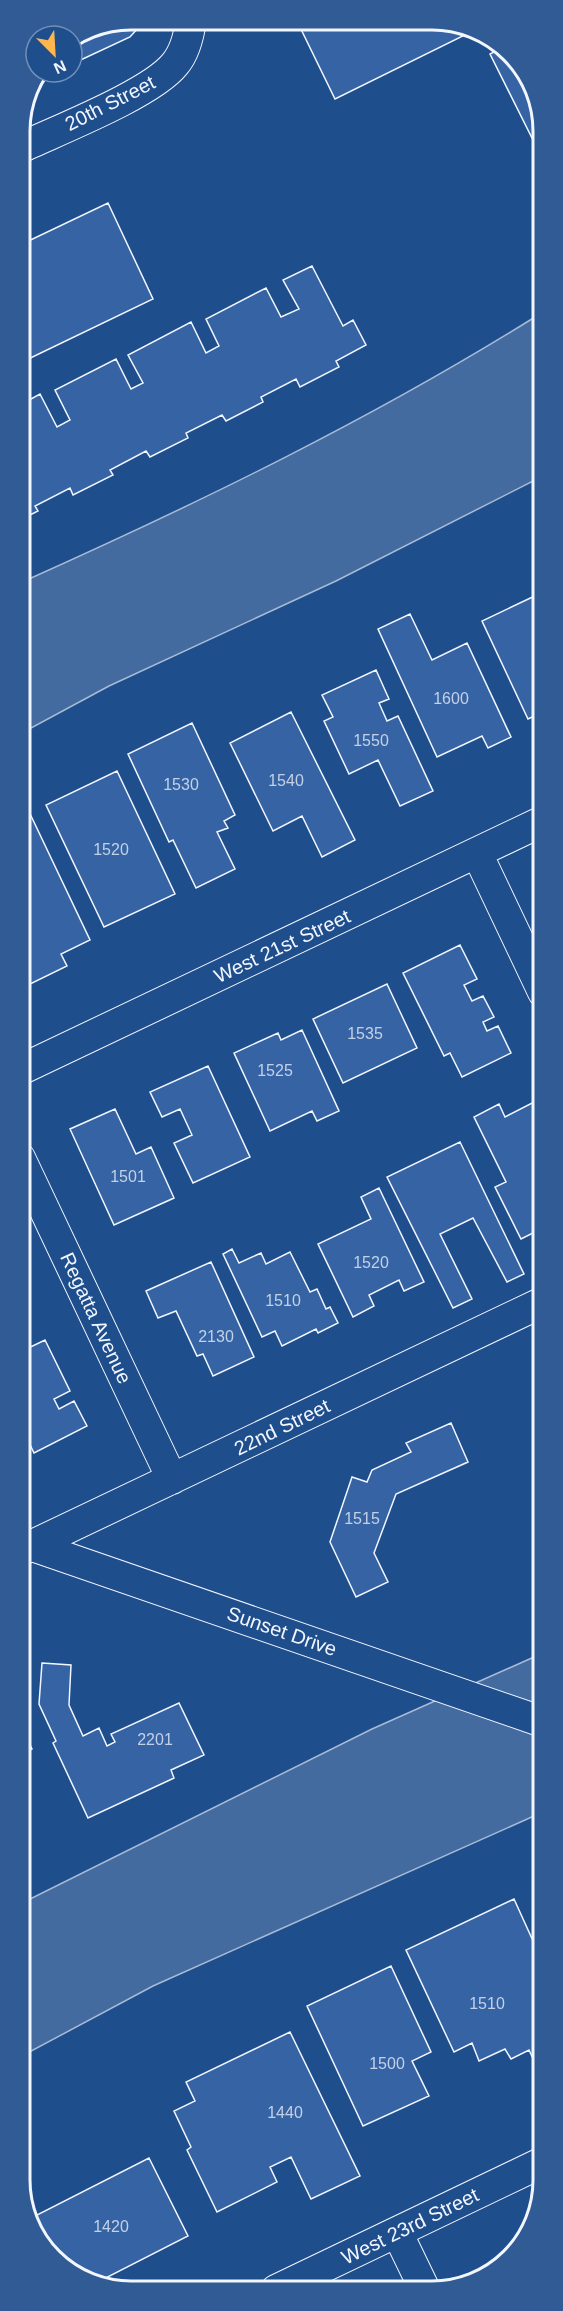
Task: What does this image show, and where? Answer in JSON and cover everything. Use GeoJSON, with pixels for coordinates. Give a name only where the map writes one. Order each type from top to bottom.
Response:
{"type":"FeatureCollection","features":[{"type":"Feature","properties":{"kind":"street","name":"20th Street"},"geometry":{"type":"LineString","coordinates":[[30,143],[153,83],[175,65],[189,31]]}},
{"type":"Feature","properties":{"kind":"street","name":"West 21st Street"},"geometry":{"type":"LineString","coordinates":[[30,1065],[533,826]]}},
{"type":"Feature","properties":{"kind":"street"},"geometry":{"type":"LineString","coordinates":[[477,853],[533,971]]}},
{"type":"Feature","properties":{"kind":"street","name":"Regatta Avenue"},"geometry":{"type":"LineString","coordinates":[[30,1179],[172,1479]]}},
{"type":"Feature","properties":{"kind":"street","name":"22nd Street"},"geometry":{"type":"LineString","coordinates":[[30,1543],[172,1479],[533,1307]]}},
{"type":"Feature","properties":{"kind":"street","name":"Sunset Drive"},"geometry":{"type":"LineString","coordinates":[[30,1548],[402,1672],[533,1718]]}},
{"type":"Feature","properties":{"kind":"street","name":"West 23rd Street"},"geometry":{"type":"LineString","coordinates":[[295,2281],[533,2167]]}},
{"type":"Feature","properties":{"kind":"street"},"geometry":{"type":"LineString","coordinates":[[398,2232],[421,2281]]}},
{"type":"Feature","properties":{"kind":"water"},"geometry":{"type":"Polygon","coordinates":[[[533,318],[533,481],[336,581],[109,686],[30,729],[30,578],[154,522],[286,457],[480,351],[533,318]]]}},
{"type":"Feature","properties":{"kind":"water"},"geometry":{"type":"Polygon","coordinates":[[[533,1657],[533,1816],[153,1986],[30,2052],[30,1899],[372,1729],[533,1657]]]}},
{"type":"Feature","properties":{"kind":"building"},"geometry":{"type":"Polygon","coordinates":[[[136,30],[130,37],[84,58],[84,41],[111,32],[136,30]]]}},
{"type":"Feature","properties":{"kind":"building"},"geometry":{"type":"Polygon","coordinates":[[[301,30],[432,30],[464,36],[335,99],[301,30]]]}},
{"type":"Feature","properties":{"kind":"building"},"geometry":{"type":"Polygon","coordinates":[[[495,51],[504,59],[523,86],[530,105],[533,140],[490,54],[495,51]]]}},
{"type":"Feature","properties":{"kind":"building"},"geometry":{"type":"Polygon","coordinates":[[[108,203],[153,299],[30,358],[30,240],[108,203]]]}},
{"type":"Feature","properties":{"kind":"building"},"geometry":{"type":"Polygon","coordinates":[[[312,266],[343,326],[353,320],[366,345],[336,361],[339,367],[300,387],[296,379],[261,397],[263,402],[226,421],[222,415],[186,433],[188,438],[150,457],[146,451],[110,470],[113,475],[73,495],[70,488],[35,506],[38,511],[30,515],[30,400],[40,394],[57,427],[70,420],[55,390],[116,359],[131,389],[143,383],[128,355],[191,322],[206,353],[219,346],[206,319],[266,288],[281,317],[299,309],[283,280],[312,266]]]}},
{"type":"Feature","properties":{"kind":"building"},"geometry":{"type":"Polygon","coordinates":[[[533,597],[533,717],[528,719],[482,621],[533,597]]]}},
{"type":"Feature","properties":{"kind":"building"},"geometry":{"type":"Polygon","coordinates":[[[410,614],[432,660],[467,643],[511,737],[488,748],[482,736],[437,757],[378,629],[410,614]]]}},
{"type":"Feature","properties":{"kind":"building"},"geometry":{"type":"Polygon","coordinates":[[[376,670],[389,699],[379,703],[387,721],[398,716],[433,791],[400,806],[378,760],[349,774],[324,721],[333,717],[322,695],[376,670]]]}},
{"type":"Feature","properties":{"kind":"building"},"geometry":{"type":"Polygon","coordinates":[[[291,712],[355,840],[322,857],[302,816],[273,831],[230,743],[291,712]]]}},
{"type":"Feature","properties":{"kind":"building"},"geometry":{"type":"Polygon","coordinates":[[[192,723],[235,815],[224,821],[228,828],[217,832],[235,869],[196,888],[173,840],[169,842],[128,754],[192,723]]]}},
{"type":"Feature","properties":{"kind":"building"},"geometry":{"type":"Polygon","coordinates":[[[117,771],[175,894],[104,927],[46,805],[117,771]]]}},
{"type":"Feature","properties":{"kind":"building"},"geometry":{"type":"Polygon","coordinates":[[[30,814],[90,940],[61,954],[67,966],[30,984],[30,814]]]}},
{"type":"Feature","properties":{"kind":"building"},"geometry":{"type":"Polygon","coordinates":[[[460,945],[477,979],[464,985],[472,1001],[483,996],[494,1017],[483,1022],[487,1031],[498,1026],[511,1053],[462,1077],[450,1053],[444,1056],[403,973],[460,945]]]}},
{"type":"Feature","properties":{"kind":"building"},"geometry":{"type":"Polygon","coordinates":[[[387,984],[417,1048],[343,1083],[313,1019],[387,984]]]}},
{"type":"Feature","properties":{"kind":"building"},"geometry":{"type":"Polygon","coordinates":[[[302,1030],[339,1111],[317,1121],[312,1111],[270,1131],[234,1053],[278,1033],[281,1040],[302,1030]]]}},
{"type":"Feature","properties":{"kind":"building"},"geometry":{"type":"Polygon","coordinates":[[[208,1066],[250,1157],[193,1183],[174,1143],[192,1135],[180,1109],[162,1117],[150,1092],[208,1066]]]}},
{"type":"Feature","properties":{"kind":"building"},"geometry":{"type":"Polygon","coordinates":[[[533,1103],[533,1233],[521,1239],[495,1187],[506,1182],[474,1117],[499,1104],[505,1117],[533,1103]]]}},
{"type":"Feature","properties":{"kind":"building"},"geometry":{"type":"Polygon","coordinates":[[[115,1109],[136,1154],[151,1147],[174,1198],[114,1225],[70,1129],[115,1109]]]}},
{"type":"Feature","properties":{"kind":"building"},"geometry":{"type":"Polygon","coordinates":[[[460,1142],[524,1274],[507,1282],[473,1218],[440,1234],[472,1299],[453,1308],[387,1177],[460,1142]]]}},
{"type":"Feature","properties":{"kind":"building"},"geometry":{"type":"Polygon","coordinates":[[[379,1188],[424,1282],[404,1291],[399,1280],[369,1295],[374,1306],[353,1317],[318,1244],[371,1219],[361,1197],[379,1188]]]}},
{"type":"Feature","properties":{"kind":"building"},"geometry":{"type":"Polygon","coordinates":[[[232,1249],[239,1263],[261,1253],[266,1264],[290,1252],[310,1292],[317,1289],[326,1309],[330,1307],[338,1323],[318,1333],[316,1329],[282,1346],[275,1331],[262,1337],[223,1254],[232,1249]]]}},
{"type":"Feature","properties":{"kind":"building"},"geometry":{"type":"Polygon","coordinates":[[[211,1262],[254,1357],[213,1376],[203,1354],[197,1356],[176,1311],[158,1318],[146,1291],[211,1262]]]}},
{"type":"Feature","properties":{"kind":"building"},"geometry":{"type":"Polygon","coordinates":[[[45,1340],[70,1391],[54,1399],[59,1409],[74,1401],[87,1426],[34,1453],[30,1445],[30,1347],[45,1340]]]}},
{"type":"Feature","properties":{"kind":"building"},"geometry":{"type":"Polygon","coordinates":[[[451,1423],[468,1462],[396,1494],[374,1553],[388,1582],[356,1597],[330,1542],[352,1477],[367,1482],[372,1470],[411,1452],[406,1443],[451,1423]]]}},
{"type":"Feature","properties":{"kind":"building"},"geometry":{"type":"Polygon","coordinates":[[[42,1663],[71,1665],[69,1705],[83,1736],[99,1728],[107,1746],[115,1742],[111,1734],[179,1703],[204,1755],[171,1770],[174,1778],[88,1818],[53,1743],[56,1741],[39,1704],[42,1663]]]}},
{"type":"Feature","properties":{"kind":"building"},"geometry":{"type":"Polygon","coordinates":[[[514,1899],[533,1941],[533,2059],[529,2050],[511,2059],[505,2049],[479,2061],[472,2043],[454,2052],[406,1950],[514,1899]]]}},
{"type":"Feature","properties":{"kind":"building"},"geometry":{"type":"Polygon","coordinates":[[[391,1966],[431,2052],[412,2061],[429,2096],[363,2126],[307,2006],[391,1966]]]}},
{"type":"Feature","properties":{"kind":"building"},"geometry":{"type":"Polygon","coordinates":[[[290,2032],[360,2176],[311,2199],[291,2157],[270,2167],[277,2182],[217,2212],[187,2150],[191,2147],[174,2111],[195,2101],[186,2082],[290,2032]]]}},
{"type":"Feature","properties":{"kind":"building"},"geometry":{"type":"Polygon","coordinates":[[[149,2158],[188,2236],[106,2278],[86,2271],[59,2252],[40,2225],[36,2215],[149,2158]]]}}]}
